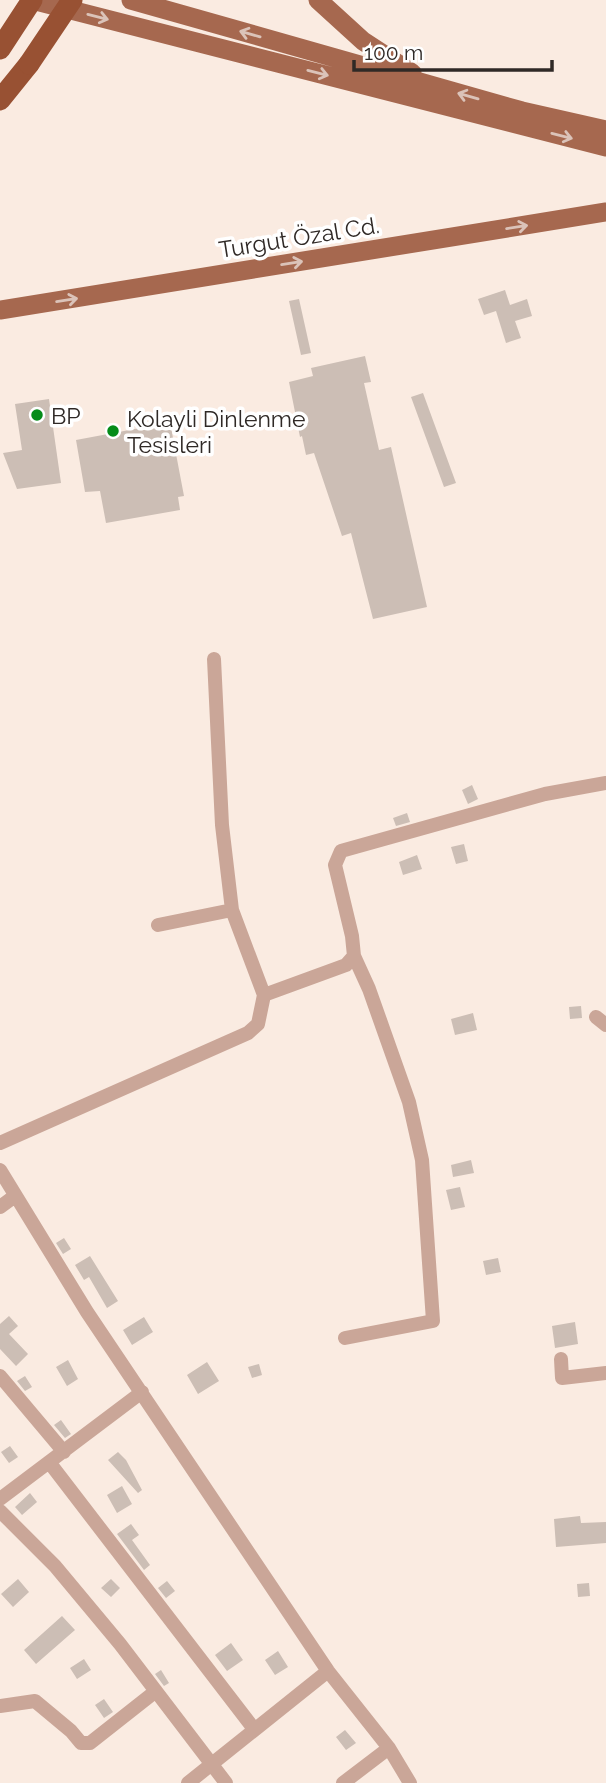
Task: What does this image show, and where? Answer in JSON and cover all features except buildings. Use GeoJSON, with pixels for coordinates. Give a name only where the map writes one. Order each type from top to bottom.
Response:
{"type":"FeatureCollection","features":[{"type":"Feature","properties":{"kind":"highway"},"geometry":{"type":"LineString","coordinates":[[0,49],[32,0]]}},
{"type":"Feature","properties":{"kind":"highway"},"geometry":{"type":"LineString","coordinates":[[0,100],[29,64],[72,0]]}},
{"type":"Feature","properties":{"kind":"main road"},"geometry":{"type":"LineString","coordinates":[[32,0],[606,147]]}},
{"type":"Feature","properties":{"kind":"main road"},"geometry":{"type":"LineString","coordinates":[[131,0],[522,111],[606,130]]}},
{"type":"Feature","properties":{"kind":"main road"},"geometry":{"type":"LineString","coordinates":[[318,0],[363,41],[427,84]]}},
{"type":"Feature","properties":{"kind":"main road","name":"Turgut Özal Cd."},"geometry":{"type":"LineString","coordinates":[[0,310],[606,212]]}},
{"type":"Feature","properties":{"kind":"street"},"geometry":{"type":"LineString","coordinates":[[0,1143],[248,1033],[258,1024],[264,995],[232,910],[222,825],[214,659]]}},
{"type":"Feature","properties":{"kind":"street"},"geometry":{"type":"LineString","coordinates":[[345,1338],[433,1321],[422,1160],[409,1102],[369,989],[354,956],[352,936],[335,865],[341,851],[545,794],[606,783]]}},
{"type":"Feature","properties":{"kind":"street"},"geometry":{"type":"LineString","coordinates":[[158,925],[232,910]]}},
{"type":"Feature","properties":{"kind":"street"},"geometry":{"type":"LineString","coordinates":[[264,995],[346,965],[354,956]]}},
{"type":"Feature","properties":{"kind":"street"},"geometry":{"type":"LineString","coordinates":[[0,1170],[87,1312],[328,1671],[389,1748],[410,1783]]}},
{"type":"Feature","properties":{"kind":"street"},"geometry":{"type":"LineString","coordinates":[[0,1207],[15,1196]]}},
{"type":"Feature","properties":{"kind":"street"},"geometry":{"type":"LineString","coordinates":[[561,1359],[562,1378],[606,1373]]}},
{"type":"Feature","properties":{"kind":"street"},"geometry":{"type":"LineString","coordinates":[[0,1376],[64,1452]]}},
{"type":"Feature","properties":{"kind":"street"},"geometry":{"type":"LineString","coordinates":[[0,1499],[142,1392]]}},
{"type":"Feature","properties":{"kind":"street"},"geometry":{"type":"LineString","coordinates":[[49,1462],[254,1729]]}},
{"type":"Feature","properties":{"kind":"street"},"geometry":{"type":"LineString","coordinates":[[0,1511],[55,1566],[226,1783]]}},
{"type":"Feature","properties":{"kind":"street"},"geometry":{"type":"LineString","coordinates":[[188,1783],[328,1671]]}},
{"type":"Feature","properties":{"kind":"street"},"geometry":{"type":"LineString","coordinates":[[0,1706],[35,1702],[71,1731],[81,1743],[90,1743],[156,1691]]}},
{"type":"Feature","properties":{"kind":"street"},"geometry":{"type":"LineString","coordinates":[[343,1783],[389,1748]]}},
{"type":"Feature","properties":{"kind":"place","name":"BP"},"geometry":{"type":"Point","coordinates":[37,415]}},
{"type":"Feature","properties":{"kind":"place","name":"Kolayli Dinlenme Tesisleri"},"geometry":{"type":"Point","coordinates":[113,431]}}]}
